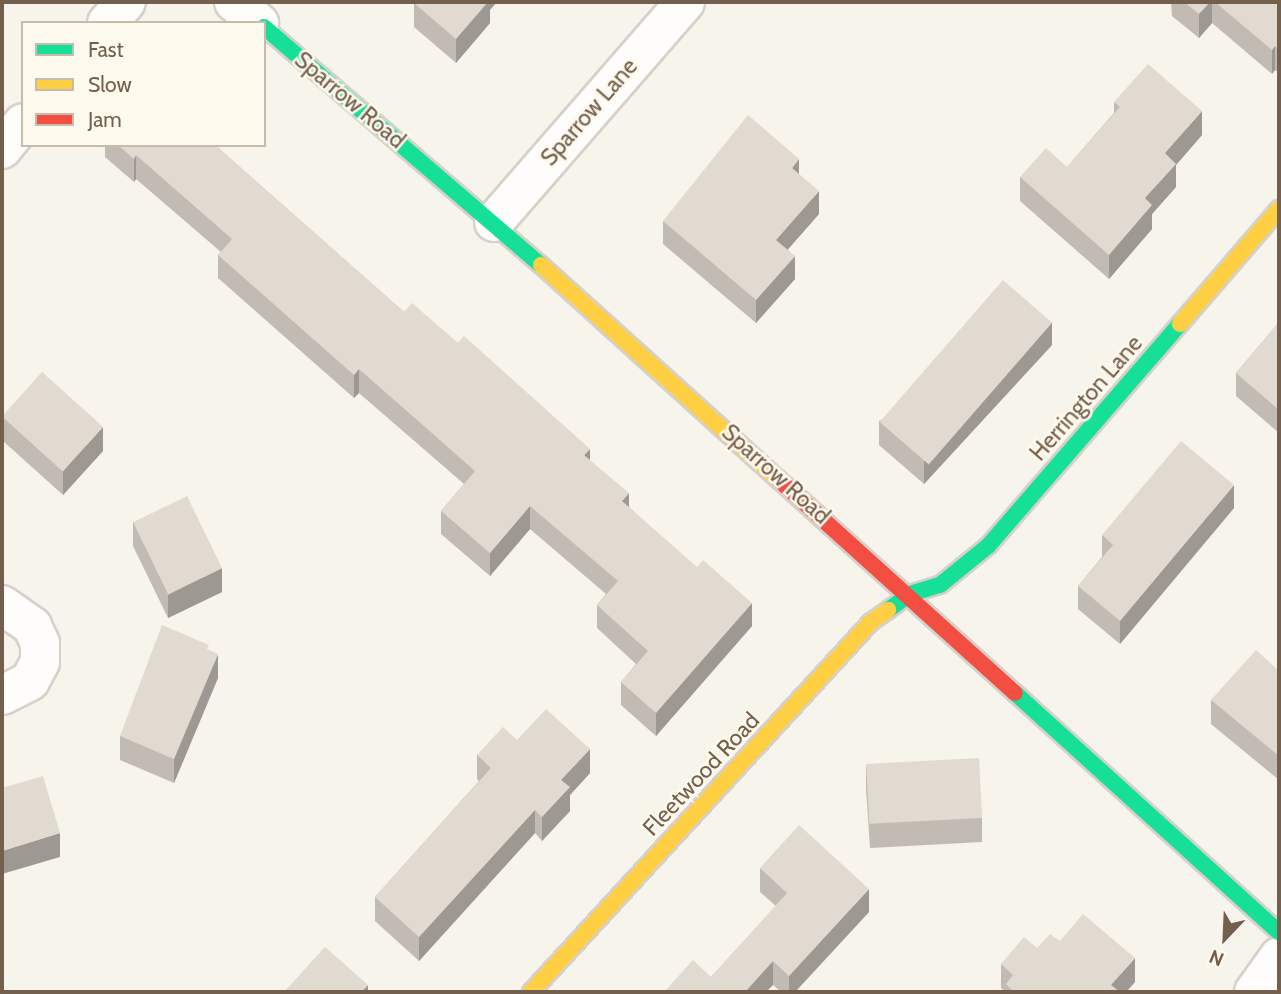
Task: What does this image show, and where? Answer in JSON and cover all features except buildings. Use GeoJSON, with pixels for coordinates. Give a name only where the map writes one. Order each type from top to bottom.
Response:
{"type":"FeatureCollection","features":[{"type":"Feature","properties":{"kind":"street"},"geometry":{"type":"LineString","coordinates":[[109,21],[126,2]]}},
{"type":"Feature","properties":{"kind":"street"},"geometry":{"type":"LineString","coordinates":[[234,2],[257,21]]}},
{"type":"Feature","properties":{"kind":"street","name":"Sparrow Lane"},"geometry":{"type":"LineString","coordinates":[[494,222],[685,2]]}},
{"type":"Feature","properties":{"kind":"street","name":"Sparrow Road"},"geometry":{"type":"LineString","coordinates":[[266,29],[494,222],[910,594],[1279,932]]}},
{"type":"Feature","properties":{"kind":"street"},"geometry":{"type":"LineString","coordinates":[[2,149],[21,125]]}},
{"type":"Feature","properties":{"kind":"street","name":"Herrington Lane"},"geometry":{"type":"LineString","coordinates":[[910,594],[940,585],[989,545],[1279,209]]}},
{"type":"Feature","properties":{"kind":"street","name":"Fleetwood Road"},"geometry":{"type":"LineString","coordinates":[[531,992],[871,622],[910,594]]}},
{"type":"Feature","properties":{"kind":"street"},"geometry":{"type":"LineString","coordinates":[[2,605],[32,626],[40,643],[40,662],[30,681],[2,695]]}},
{"type":"Feature","properties":{"kind":"street"},"geometry":{"type":"LineString","coordinates":[[1254,992],[1279,957]]}},
{"type":"Feature","properties":{"kind":"traffic: fast"},"geometry":{"type":"LineString","coordinates":[[266,29],[541,265]]}},
{"type":"Feature","properties":{"kind":"traffic: fast"},"geometry":{"type":"LineString","coordinates":[[888,610],[910,594],[940,585],[989,545],[1180,324]]}},
{"type":"Feature","properties":{"kind":"traffic: fast"},"geometry":{"type":"LineString","coordinates":[[1015,693],[1279,932]]}},
{"type":"Feature","properties":{"kind":"traffic: slow"},"geometry":{"type":"LineString","coordinates":[[1180,324],[1279,209]]}},
{"type":"Feature","properties":{"kind":"traffic: slow"},"geometry":{"type":"LineString","coordinates":[[541,265],[778,479]]}},
{"type":"Feature","properties":{"kind":"traffic: slow"},"geometry":{"type":"LineString","coordinates":[[531,992],[871,622],[888,610]]}},
{"type":"Feature","properties":{"kind":"traffic: jam"},"geometry":{"type":"LineString","coordinates":[[778,479],[1015,693]]}}]}
